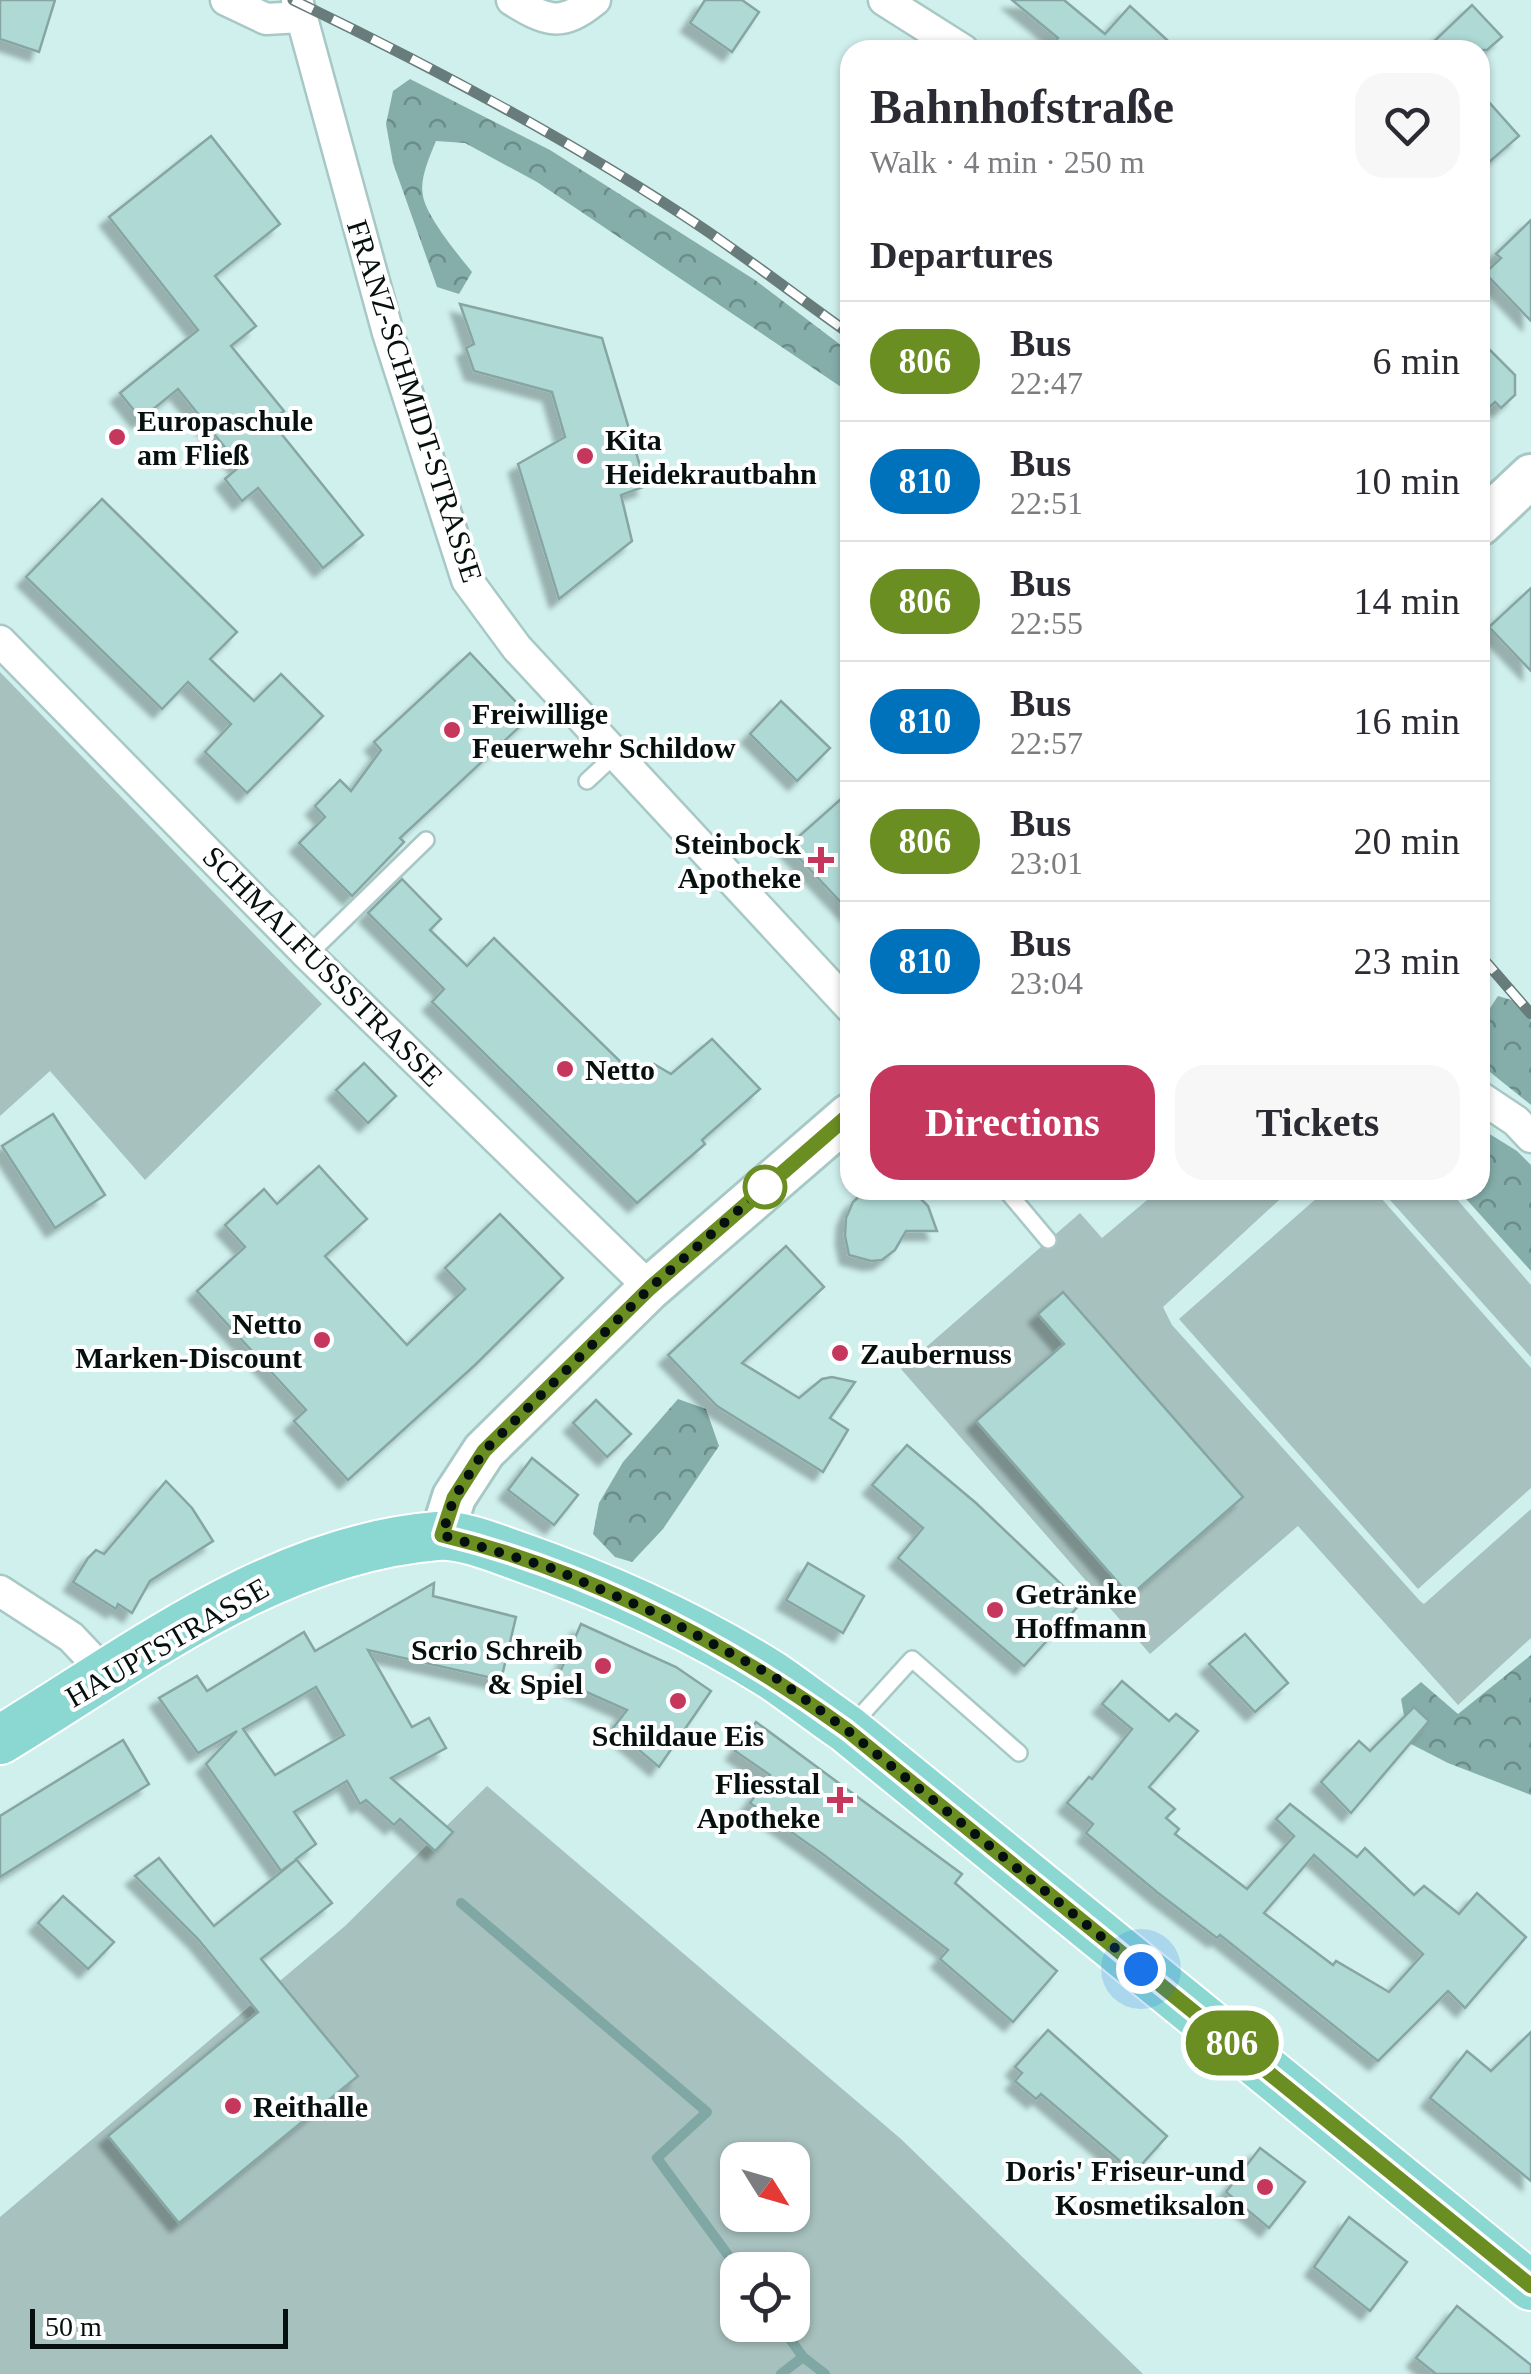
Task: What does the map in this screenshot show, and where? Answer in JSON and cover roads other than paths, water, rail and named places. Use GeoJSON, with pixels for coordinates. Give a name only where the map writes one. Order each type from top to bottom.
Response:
{"type":"FeatureCollection","features":[{"type":"Feature","properties":{"kind":"main road","name":"HAUPTSTRASSE"},"geometry":{"type":"LineString","coordinates":[[0,1740],[180,1628],[264,1583],[363,1547],[442,1535],[551,1568],[653,1612],[773,1676],[847,1730],[1531,2286]]}},
{"type":"Feature","properties":{"kind":"street","name":"FRANZ-SCHMIDT-STRASSE"},"geometry":{"type":"LineString","coordinates":[[226,0],[266,18],[299,9],[388,333],[467,580],[517,648],[840,996]]}},
{"type":"Feature","properties":{"kind":"street"},"geometry":{"type":"LineString","coordinates":[[512,0],[538,17],[561,20],[595,0]]}},
{"type":"Feature","properties":{"kind":"street"},"geometry":{"type":"LineString","coordinates":[[884,0],[947,40]]}},
{"type":"Feature","properties":{"kind":"street"},"geometry":{"type":"LineString","coordinates":[[1490,515],[1531,476]]}},
{"type":"Feature","properties":{"kind":"street","name":"SCHMALFUSSSTRASSE"},"geometry":{"type":"LineString","coordinates":[[0,641],[308,954],[650,1288]]}},
{"type":"Feature","properties":{"kind":"street"},"geometry":{"type":"LineString","coordinates":[[1490,1103],[1531,1137]]}},
{"type":"Feature","properties":{"kind":"street"},"geometry":{"type":"LineString","coordinates":[[442,1535],[454,1498],[484,1451],[650,1288],[840,1123]]}},
{"type":"Feature","properties":{"kind":"street"},"geometry":{"type":"LineString","coordinates":[[0,1590],[70,1637],[107,1675]]}},
{"type":"Feature","properties":{"kind":"lane"},"geometry":{"type":"LineString","coordinates":[[586,781],[615,755]]}},
{"type":"Feature","properties":{"kind":"lane"},"geometry":{"type":"LineString","coordinates":[[308,954],[426,840]]}},
{"type":"Feature","properties":{"kind":"lane"},"geometry":{"type":"LineString","coordinates":[[1014,1200],[1048,1240]]}},
{"type":"Feature","properties":{"kind":"lane"},"geometry":{"type":"LineString","coordinates":[[847,1730],[912,1660],[1019,1753]]}},
{"type":"Feature","properties":{"kind":"waterway"},"geometry":{"type":"LineString","coordinates":[[461,1903],[707,2112],[657,2158],[726,2252]]}},
{"type":"Feature","properties":{"kind":"waterway"},"geometry":{"type":"LineString","coordinates":[[781,2374],[803,2357],[792,2342]]}},
{"type":"Feature","properties":{"kind":"waterway"},"geometry":{"type":"LineString","coordinates":[[803,2357],[825,2374]]}},
{"type":"Feature","properties":{"kind":"railway"},"geometry":{"type":"LineString","coordinates":[[293,0],[452,80],[607,167],[707,231],[840,327]]}},
{"type":"Feature","properties":{"kind":"railway"},"geometry":{"type":"LineString","coordinates":[[1490,967],[1531,1014]]}},
{"type":"Feature","properties":{"kind":"place","name":"Europaschule am Fließ"},"geometry":{"type":"Point","coordinates":[117,437]}},
{"type":"Feature","properties":{"kind":"place","name":"Kita Heidekrautbahn"},"geometry":{"type":"Point","coordinates":[585,456]}},
{"type":"Feature","properties":{"kind":"place","name":"Freiwillige Feuerwehr Schildow"},"geometry":{"type":"Point","coordinates":[452,730]}},
{"type":"Feature","properties":{"kind":"place","name":"Steinbock Apotheke"},"geometry":{"type":"Point","coordinates":[821,860]}},
{"type":"Feature","properties":{"kind":"place","name":"Netto"},"geometry":{"type":"Point","coordinates":[565,1069]}},
{"type":"Feature","properties":{"kind":"place","name":"Netto Marken-Discount"},"geometry":{"type":"Point","coordinates":[322,1340]}},
{"type":"Feature","properties":{"kind":"place","name":"Zaubernuss"},"geometry":{"type":"Point","coordinates":[840,1353]}},
{"type":"Feature","properties":{"kind":"place","name":"Getränke Hoffmann"},"geometry":{"type":"Point","coordinates":[995,1610]}},
{"type":"Feature","properties":{"kind":"place","name":"Scrio Schreib & Spiel"},"geometry":{"type":"Point","coordinates":[603,1666]}},
{"type":"Feature","properties":{"kind":"place","name":"Schildaue Eis"},"geometry":{"type":"Point","coordinates":[678,1701]}},
{"type":"Feature","properties":{"kind":"place","name":"Fliesstal Apotheke"},"geometry":{"type":"Point","coordinates":[840,1800]}},
{"type":"Feature","properties":{"kind":"place","name":"Reithalle"},"geometry":{"type":"Point","coordinates":[233,2106]}},
{"type":"Feature","properties":{"kind":"place","name":"Doris' Friseur-und Kosmetiksalon"},"geometry":{"type":"Point","coordinates":[1265,2187]}}]}
